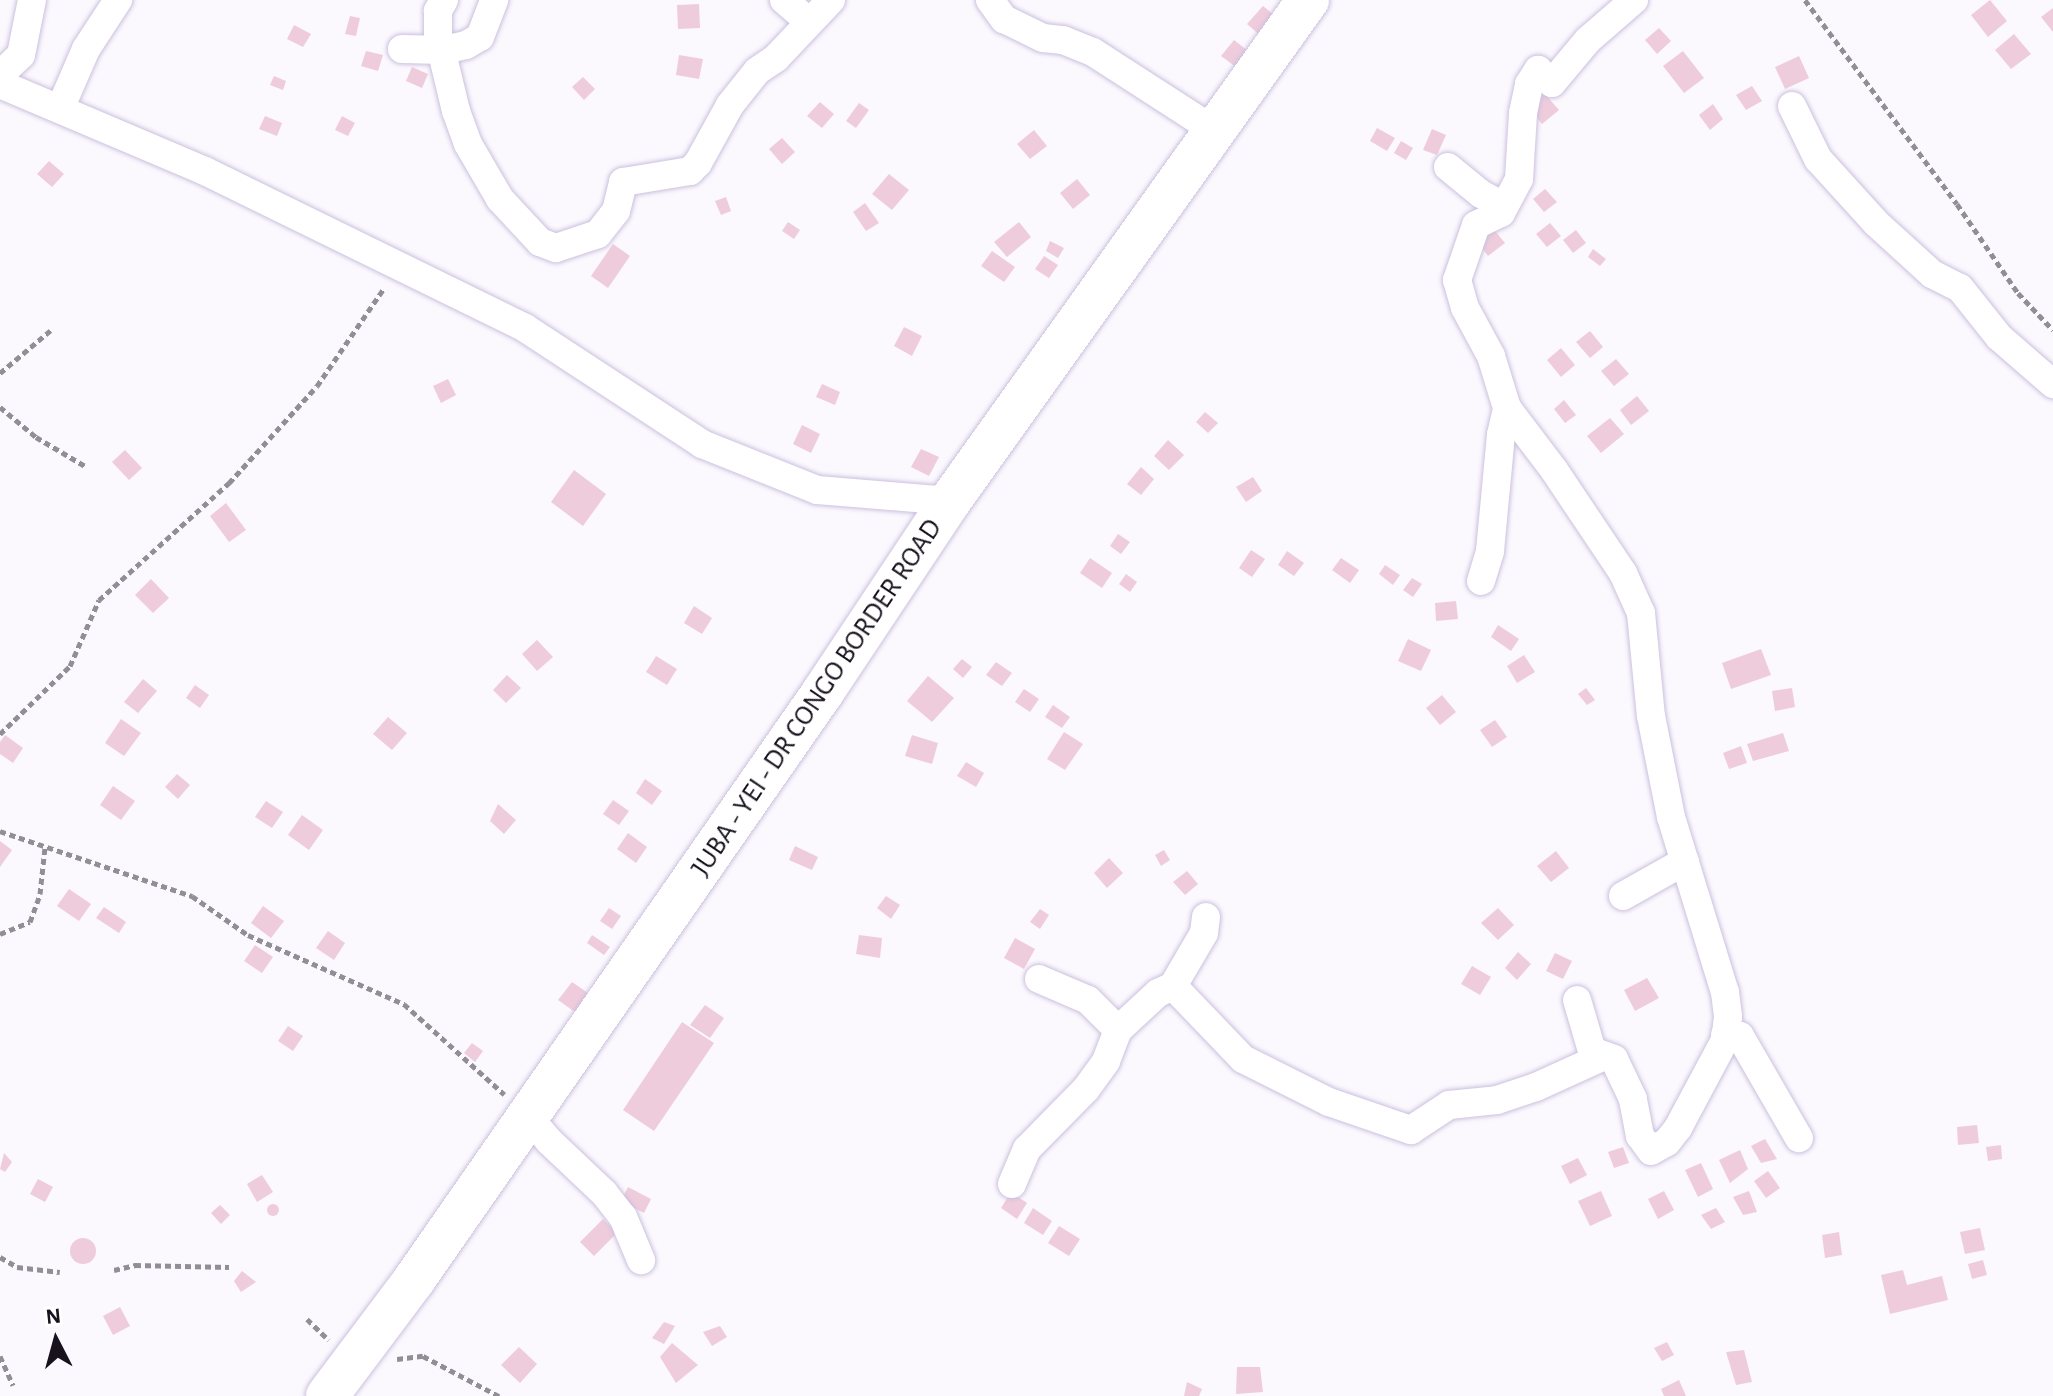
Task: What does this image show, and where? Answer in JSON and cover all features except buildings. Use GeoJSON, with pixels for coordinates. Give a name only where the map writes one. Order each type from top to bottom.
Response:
{"type":"FeatureCollection","features":[{"type":"Feature","properties":{"kind":"main road","name":"JUBA - YEI - DR CONGO BORDER ROAD"},"geometry":{"type":"LineString","coordinates":[[327,1396],[414,1280],[823,692],[950,501],[1308,0]]}},
{"type":"Feature","properties":{"kind":"street"},"geometry":{"type":"LineString","coordinates":[[0,75],[21,55],[32,0]]}},
{"type":"Feature","properties":{"kind":"street"},"geometry":{"type":"LineString","coordinates":[[60,109],[86,49],[118,0]]}},
{"type":"Feature","properties":{"kind":"street"},"geometry":{"type":"LineString","coordinates":[[444,0],[438,11],[438,23],[456,111],[484,175],[500,199],[540,242],[556,248],[598,234],[616,211],[623,182],[690,171],[698,163],[730,105],[757,71],[776,58],[831,0]]}},
{"type":"Feature","properties":{"kind":"street"},"geometry":{"type":"LineString","coordinates":[[402,49],[444,50],[466,45],[480,37],[494,0]]}},
{"type":"Feature","properties":{"kind":"street"},"geometry":{"type":"LineString","coordinates":[[784,0],[808,21]]}},
{"type":"Feature","properties":{"kind":"street"},"geometry":{"type":"LineString","coordinates":[[990,0],[1004,19],[1043,38],[1063,40],[1093,52],[1215,131]]}},
{"type":"Feature","properties":{"kind":"street"},"geometry":{"type":"LineString","coordinates":[[1577,1000],[1592,1051],[1614,1059],[1633,1099],[1640,1136],[1651,1151],[1667,1142],[1678,1128],[1725,1035],[1728,1017],[1725,992],[1671,817],[1651,716],[1641,613],[1623,573],[1554,470],[1507,408],[1491,356],[1465,308],[1457,280],[1476,225],[1501,213],[1519,179],[1523,113],[1529,84],[1538,70],[1552,83],[1588,40],[1634,0]]}},
{"type":"Feature","properties":{"kind":"street"},"geometry":{"type":"LineString","coordinates":[[0,84],[205,171],[525,328],[702,444],[817,490],[950,501]]}},
{"type":"Feature","properties":{"kind":"street"},"geometry":{"type":"LineString","coordinates":[[1792,106],[1818,159],[1876,223],[1932,274],[1960,288],[1999,337],[2053,384]]}},
{"type":"Feature","properties":{"kind":"street"},"geometry":{"type":"LineString","coordinates":[[1448,167],[1481,194],[1504,206]]}},
{"type":"Feature","properties":{"kind":"street"},"geometry":{"type":"LineString","coordinates":[[1481,581],[1490,551],[1507,408]]}},
{"type":"Feature","properties":{"kind":"street"},"geometry":{"type":"LineString","coordinates":[[1623,896],[1685,861]]}},
{"type":"Feature","properties":{"kind":"street"},"geometry":{"type":"LineString","coordinates":[[1012,1184],[1027,1149],[1063,1114],[1106,1061],[1118,1030],[1158,993],[1173,986],[1204,933],[1206,917]]}},
{"type":"Feature","properties":{"kind":"street"},"geometry":{"type":"LineString","coordinates":[[1039,979],[1088,1000],[1118,1030]]}},
{"type":"Feature","properties":{"kind":"street"},"geometry":{"type":"LineString","coordinates":[[1173,986],[1243,1059],[1329,1102],[1411,1130],[1449,1105],[1497,1100],[1536,1087],[1604,1056]]}},
{"type":"Feature","properties":{"kind":"street"},"geometry":{"type":"LineString","coordinates":[[1725,1035],[1740,1036],[1799,1138]]}},
{"type":"Feature","properties":{"kind":"street"},"geometry":{"type":"LineString","coordinates":[[528,1116],[549,1141],[604,1193],[623,1217],[641,1260]]}},
{"type":"Feature","properties":{"kind":"path"},"geometry":{"type":"LineString","coordinates":[[1805,0],[1957,204],[2018,293],[2053,330]]}},
{"type":"Feature","properties":{"kind":"path"},"geometry":{"type":"LineString","coordinates":[[0,734],[70,666],[99,600],[229,483],[317,386],[398,267]]}},
{"type":"Feature","properties":{"kind":"path"},"geometry":{"type":"LineString","coordinates":[[0,373],[52,329]]}},
{"type":"Feature","properties":{"kind":"path"},"geometry":{"type":"LineString","coordinates":[[0,407],[36,437],[85,466]]}},
{"type":"Feature","properties":{"kind":"path"},"geometry":{"type":"LineString","coordinates":[[0,831],[192,896],[248,935],[404,1004],[528,1116]]}},
{"type":"Feature","properties":{"kind":"path"},"geometry":{"type":"LineString","coordinates":[[0,934],[30,922],[40,894],[45,847]]}},
{"type":"Feature","properties":{"kind":"path"},"geometry":{"type":"LineString","coordinates":[[0,1257],[17,1267],[60,1272]]}},
{"type":"Feature","properties":{"kind":"path"},"geometry":{"type":"LineString","coordinates":[[114,1270],[135,1265],[229,1267]]}},
{"type":"Feature","properties":{"kind":"path"},"geometry":{"type":"LineString","coordinates":[[0,1356],[13,1385]]}}]}
